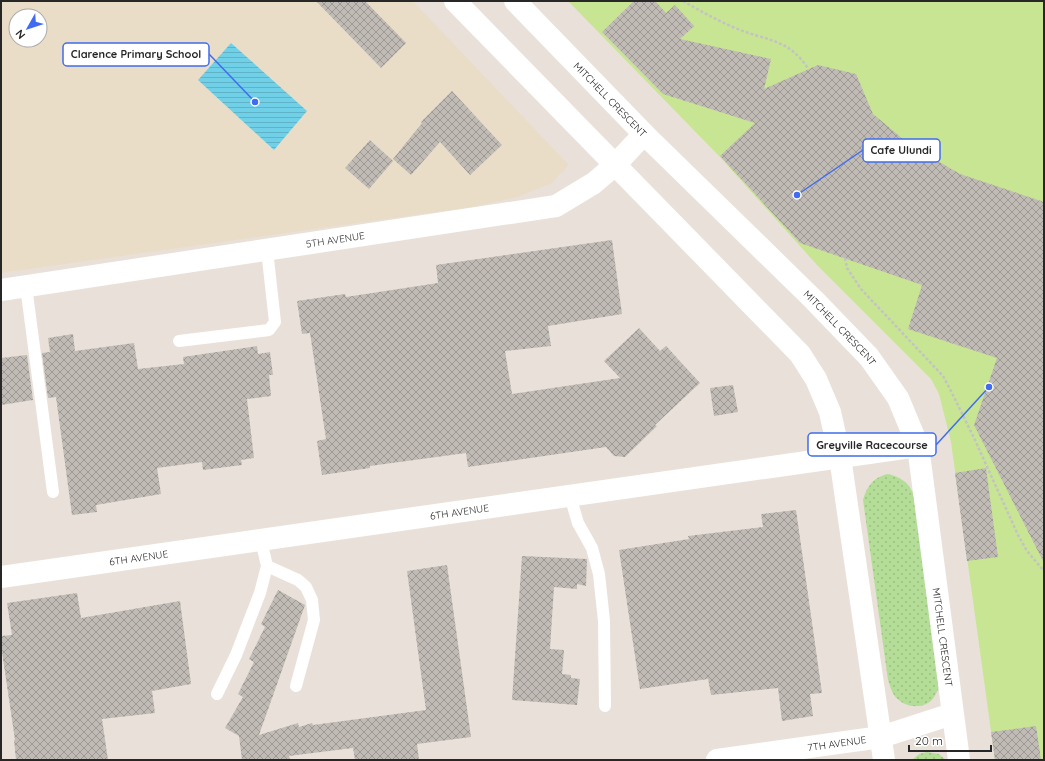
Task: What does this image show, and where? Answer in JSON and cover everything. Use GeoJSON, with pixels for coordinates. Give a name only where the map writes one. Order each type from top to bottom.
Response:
{"type":"FeatureCollection","features":[{"type":"Feature","properties":{"kind":"street"},"geometry":{"type":"LineString","coordinates":[[455,1],[800,354],[816,379],[830,412],[840,457],[884,760]]}},
{"type":"Feature","properties":{"kind":"street","name":"MITCHELL CRESCENT"},"geometry":{"type":"LineString","coordinates":[[515,1],[644,134],[814,300],[869,357],[898,398],[918,446],[959,760]]}},
{"type":"Feature","properties":{"kind":"street","name":"5TH AVENUE"},"geometry":{"type":"LineString","coordinates":[[1,290],[556,206],[594,183],[615,165],[644,134]]}},
{"type":"Feature","properties":{"kind":"street","name":"6TH AVENUE"},"geometry":{"type":"LineString","coordinates":[[1,577],[918,446]]}},
{"type":"Feature","properties":{"kind":"street","name":"7TH AVENUE"},"geometry":{"type":"LineString","coordinates":[[717,760],[881,737],[952,714]]}},
{"type":"Feature","properties":{"kind":"lane"},"geometry":{"type":"LineString","coordinates":[[179,341],[269,330],[275,322],[267,250]]}},
{"type":"Feature","properties":{"kind":"lane"},"geometry":{"type":"LineString","coordinates":[[26,286],[53,492]]}},
{"type":"Feature","properties":{"kind":"lane"},"geometry":{"type":"LineString","coordinates":[[570,496],[578,523],[592,548],[599,574],[604,621],[605,706]]}},
{"type":"Feature","properties":{"kind":"lane"},"geometry":{"type":"LineString","coordinates":[[217,694],[236,655],[260,593],[267,566],[261,540]]}},
{"type":"Feature","properties":{"kind":"lane"},"geometry":{"type":"LineString","coordinates":[[267,566],[298,580],[306,587],[312,600],[314,620],[296,686]]}},
{"type":"Feature","properties":{"kind":"path"},"geometry":{"type":"LineString","coordinates":[[683,1],[713,18],[737,29],[777,41],[794,51],[809,70]]}},
{"type":"Feature","properties":{"kind":"path"},"geometry":{"type":"LineString","coordinates":[[845,258],[847,268],[861,290],[943,376],[1018,536],[1027,551],[1044,571]]}},
{"type":"Feature","properties":{"kind":"shaded area"},"geometry":{"type":"Polygon","coordinates":[[[1,1],[413,1],[569,165],[552,183],[518,197],[473,207],[1,273],[1,1]]]}},
{"type":"Feature","properties":{"kind":"green space"},"geometry":{"type":"Polygon","coordinates":[[[568,1],[1044,1],[1044,760],[995,760],[951,442],[939,394],[931,379],[817,265],[719,156],[568,1]]]}},
{"type":"Feature","properties":{"kind":"green space"},"geometry":{"type":"Polygon","coordinates":[[[887,474],[896,476],[904,481],[910,487],[914,496],[940,685],[932,700],[919,706],[905,704],[897,699],[892,692],[888,680],[863,500],[871,483],[887,474]]]}},
{"type":"Feature","properties":{"kind":"green space"},"geometry":{"type":"Polygon","coordinates":[[[927,752],[939,754],[946,760],[912,760],[919,754],[927,752]]]}},
{"type":"Feature","properties":{"kind":"water"},"geometry":{"type":"Polygon","coordinates":[[[231,43],[307,111],[274,150],[198,80],[231,43]]]}},
{"type":"Feature","properties":{"kind":"building"},"geometry":{"type":"Polygon","coordinates":[[[316,1],[365,1],[406,43],[381,68],[316,1]]]}},
{"type":"Feature","properties":{"kind":"building"},"geometry":{"type":"Polygon","coordinates":[[[634,1],[655,1],[666,13],[675,5],[694,26],[680,39],[771,59],[764,89],[818,65],[856,74],[873,114],[909,144],[960,174],[1044,202],[1044,563],[974,425],[997,358],[908,329],[922,285],[800,243],[720,156],[755,123],[663,94],[602,32],[634,1]]]}},
{"type":"Feature","properties":{"kind":"building"},"geometry":{"type":"Polygon","coordinates":[[[452,91],[502,145],[470,175],[440,142],[411,175],[393,159],[422,123],[421,122],[452,91]]]}},
{"type":"Feature","properties":{"kind":"building"},"geometry":{"type":"Polygon","coordinates":[[[370,140],[393,161],[369,189],[345,168],[370,140]]]}},
{"type":"Feature","properties":{"kind":"building"},"geometry":{"type":"Polygon","coordinates":[[[612,240],[622,314],[548,326],[551,346],[505,351],[512,394],[620,378],[604,361],[639,328],[660,351],[666,346],[700,383],[655,425],[657,426],[625,457],[614,456],[606,447],[468,467],[466,453],[370,466],[370,468],[322,475],[317,441],[326,439],[310,333],[302,334],[297,301],[345,294],[346,297],[438,283],[436,265],[612,240]]]}},
{"type":"Feature","properties":{"kind":"building"},"geometry":{"type":"Polygon","coordinates":[[[73,334],[75,351],[134,343],[138,369],[184,364],[183,357],[257,346],[258,354],[270,352],[273,375],[269,375],[271,396],[247,399],[254,458],[241,460],[242,465],[203,470],[202,462],[157,468],[161,494],[96,505],[97,512],[72,515],[56,397],[48,398],[42,353],[50,352],[48,338],[73,334]]]}},
{"type":"Feature","properties":{"kind":"building"},"geometry":{"type":"Polygon","coordinates":[[[27,355],[33,400],[1,405],[1,358],[27,355]]]}},
{"type":"Feature","properties":{"kind":"building"},"geometry":{"type":"Polygon","coordinates":[[[733,385],[738,412],[714,416],[710,388],[733,385]]]}},
{"type":"Feature","properties":{"kind":"building"},"geometry":{"type":"Polygon","coordinates":[[[986,468],[998,557],[967,561],[955,473],[986,468]]]}},
{"type":"Feature","properties":{"kind":"building"},"geometry":{"type":"Polygon","coordinates":[[[796,510],[822,693],[810,694],[813,716],[782,721],[778,688],[711,695],[708,679],[640,689],[619,550],[689,539],[688,536],[763,527],[761,514],[796,510]]]}},
{"type":"Feature","properties":{"kind":"building"},"geometry":{"type":"Polygon","coordinates":[[[522,556],[587,559],[586,586],[577,584],[577,589],[554,587],[550,649],[564,650],[562,674],[571,675],[571,678],[580,679],[577,705],[512,700],[522,556]]]}},
{"type":"Feature","properties":{"kind":"building"},"geometry":{"type":"Polygon","coordinates":[[[447,565],[471,737],[417,744],[419,760],[355,760],[353,748],[289,756],[290,760],[242,760],[239,736],[225,728],[243,697],[238,694],[254,662],[249,659],[265,627],[261,624],[278,590],[305,605],[259,735],[298,723],[299,727],[312,723],[313,725],[426,710],[407,571],[447,565]]]}},
{"type":"Feature","properties":{"kind":"building"},"geometry":{"type":"Polygon","coordinates":[[[77,593],[81,618],[180,601],[191,684],[152,691],[155,713],[102,719],[108,760],[16,760],[15,740],[1,645],[1,636],[12,635],[7,603],[77,593]]]}},
{"type":"Feature","properties":{"kind":"building"},"geometry":{"type":"Polygon","coordinates":[[[1036,726],[1041,760],[995,760],[991,732],[1036,726]]]}},
{"type":"Feature","properties":{"kind":"place","name":"Clarence Primary School"},"geometry":{"type":"Point","coordinates":[255,102]}},
{"type":"Feature","properties":{"kind":"place","name":"Cafe Ulundi"},"geometry":{"type":"Point","coordinates":[797,195]}},
{"type":"Feature","properties":{"kind":"place","name":"Greyville Racecourse"},"geometry":{"type":"Point","coordinates":[989,387]}}]}
